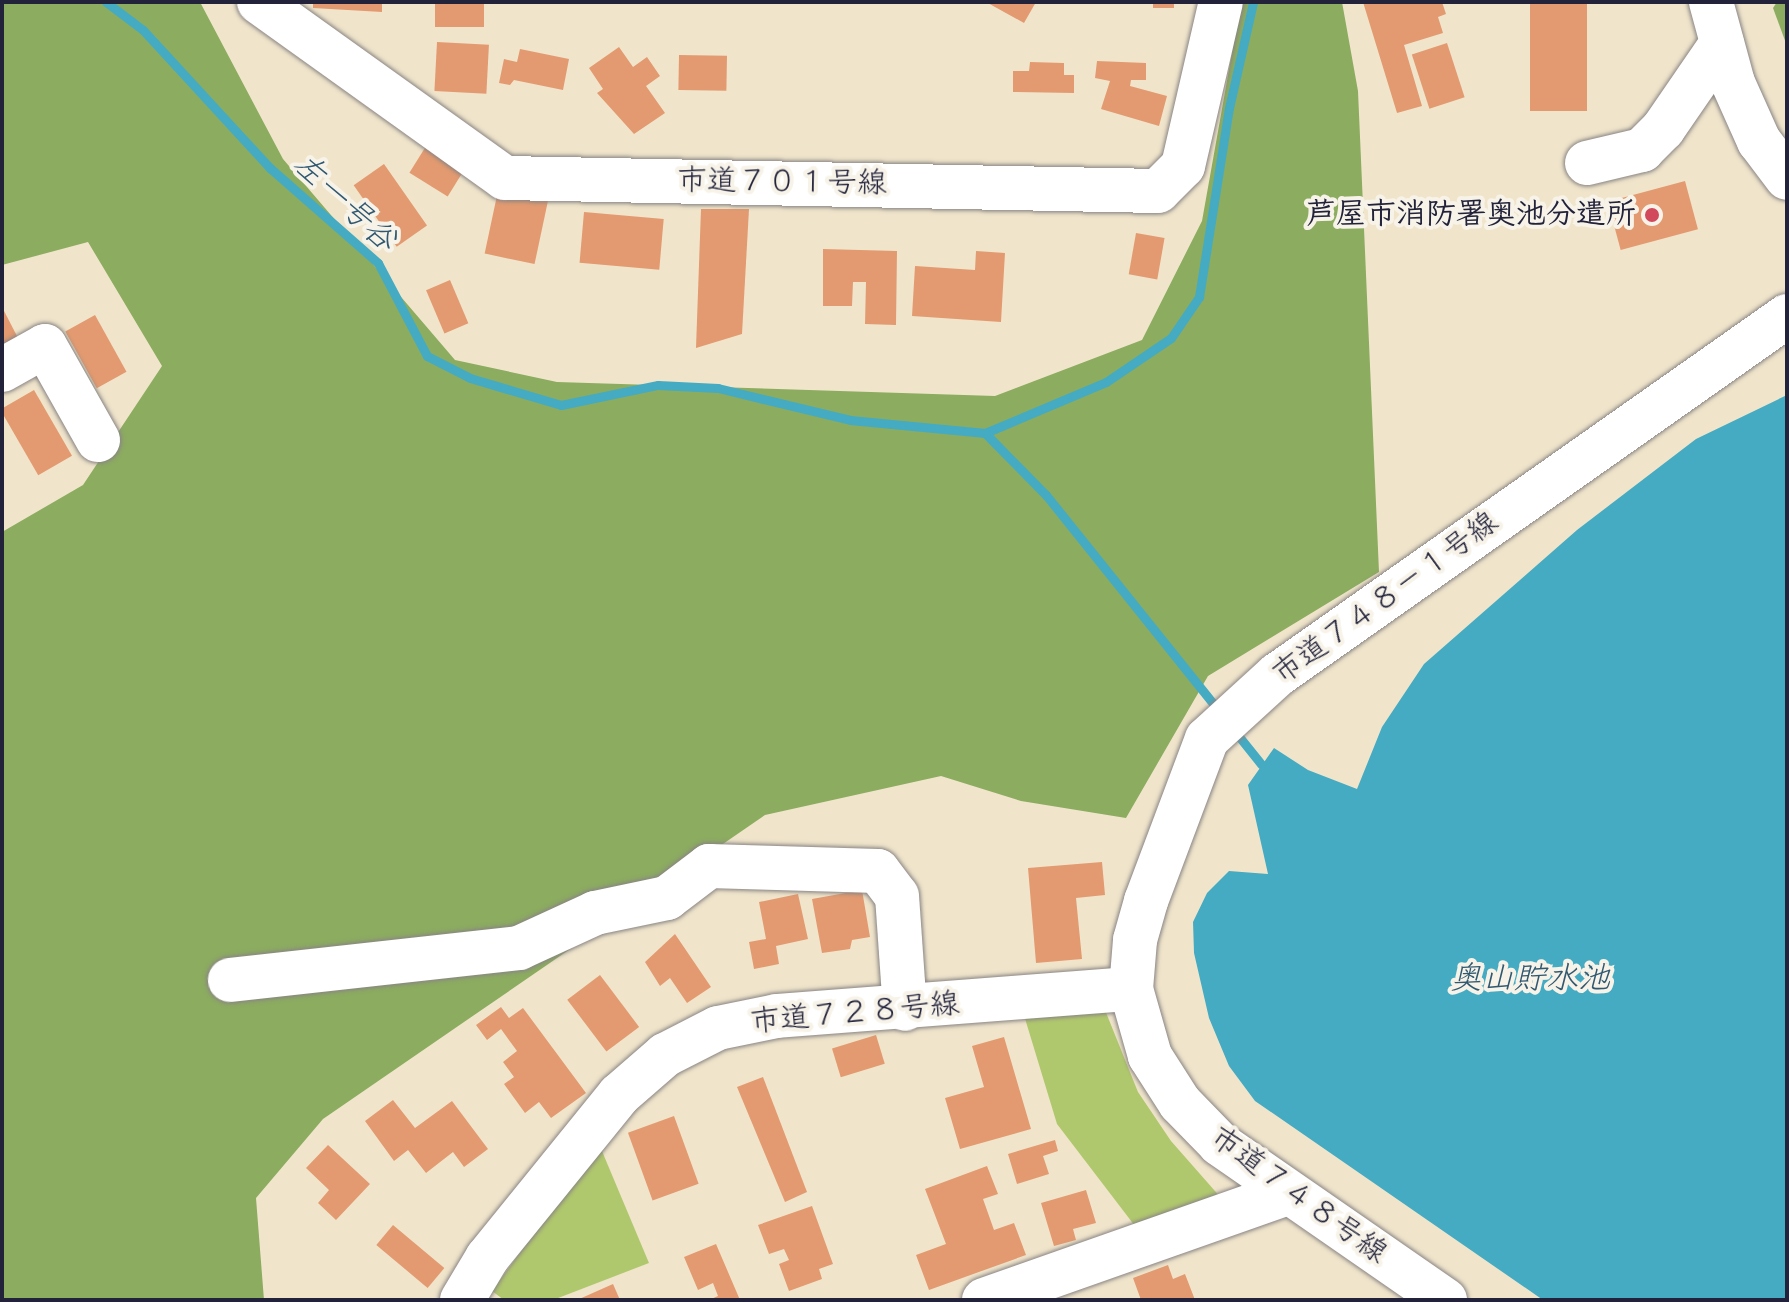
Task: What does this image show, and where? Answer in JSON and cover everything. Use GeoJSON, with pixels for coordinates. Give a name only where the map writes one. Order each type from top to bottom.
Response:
{"type":"FeatureCollection","features":[{"type":"Feature","properties":{"kind":"street","name":"市道７０１号線"},"geometry":{"type":"LineString","coordinates":[[259,2],[505,178],[1158,191],[1183,166],[1221,2]]}},
{"type":"Feature","properties":{"kind":"street"},"geometry":{"type":"LineString","coordinates":[[1587,163],[1642,150],[1679,108],[1717,22]]}},
{"type":"Feature","properties":{"kind":"street"},"geometry":{"type":"LineString","coordinates":[[1717,22],[1759,141],[1785,181]]}},
{"type":"Feature","properties":{"kind":"street","name":"市道７４８－１号線"},"geometry":{"type":"LineString","coordinates":[[1131,989],[1135,940],[1146,901],[1194,785],[1207,739],[1277,675],[1787,316]]}},
{"type":"Feature","properties":{"kind":"street"},"geometry":{"type":"LineString","coordinates":[[2,370],[45,346],[98,440]]}},
{"type":"Feature","properties":{"kind":"street"},"geometry":{"type":"LineString","coordinates":[[230,980],[519,948],[595,913],[667,898],[709,866],[878,871],[897,896],[905,1009]]}},
{"type":"Feature","properties":{"kind":"street","name":"市道７２８号線"},"geometry":{"type":"LineString","coordinates":[[462,1300],[487,1258],[619,1095],[665,1055],[718,1028],[777,1016],[905,1009],[1131,989]]}},
{"type":"Feature","properties":{"kind":"street","name":"市道７４８号線"},"geometry":{"type":"LineString","coordinates":[[1131,989],[1150,1056],[1180,1103],[1220,1144],[1445,1300]]}},
{"type":"Feature","properties":{"kind":"street"},"geometry":{"type":"LineString","coordinates":[[984,1300],[1046,1290],[1288,1193]]}},
{"type":"Feature","properties":{"kind":"green space"},"geometry":{"type":"Polygon","coordinates":[[[2,2],[200,2],[283,159],[455,360],[557,382],[995,396],[1142,340],[1202,221],[1241,2],[1342,2],[1358,91],[1379,572],[1208,676],[1126,818],[1021,801],[941,776],[765,815],[323,1119],[256,1198],[264,1300],[2,1300],[2,532],[83,485],[162,366],[88,242],[2,265],[2,2]]]}},
{"type":"Feature","properties":{"kind":"green space"},"geometry":{"type":"Polygon","coordinates":[[[1777,2],[1787,2],[1787,46],[1773,8],[1777,2]]]}},
{"type":"Feature","properties":{"kind":"green space"},"geometry":{"type":"Polygon","coordinates":[[[1105,1010],[1138,1092],[1171,1141],[1222,1199],[1138,1230],[1057,1124],[1023,1012],[1105,1010]]]}},
{"type":"Feature","properties":{"kind":"green space"},"geometry":{"type":"Polygon","coordinates":[[[599,1144],[649,1263],[553,1300],[504,1300],[492,1291],[599,1144]]]}},
{"type":"Feature","properties":{"kind":"water","name":"奥山貯水池"},"geometry":{"type":"Polygon","coordinates":[[[1787,395],[1787,1300],[1543,1300],[1255,1101],[1229,1066],[1209,1018],[1194,953],[1193,922],[1207,893],[1229,871],[1268,874],[1248,785],[1274,748],[1308,770],[1357,789],[1382,727],[1424,664],[1577,530],[1696,439],[1787,395]]]}},
{"type":"Feature","properties":{"kind":"building"},"geometry":{"type":"Polygon","coordinates":[[[313,2],[382,2],[382,12],[313,8],[313,2]]]}},
{"type":"Feature","properties":{"kind":"building"},"geometry":{"type":"Polygon","coordinates":[[[435,2],[484,2],[484,27],[435,27],[435,2]]]}},
{"type":"Feature","properties":{"kind":"building"},"geometry":{"type":"Polygon","coordinates":[[[986,2],[1036,2],[1024,23],[986,2]]]}},
{"type":"Feature","properties":{"kind":"building"},"geometry":{"type":"Polygon","coordinates":[[[1153,2],[1174,2],[1174,8],[1153,8],[1153,2]]]}},
{"type":"Feature","properties":{"kind":"building"},"geometry":{"type":"Polygon","coordinates":[[[1363,2],[1442,2],[1446,14],[1438,17],[1443,33],[1404,45],[1422,106],[1397,113],[1363,2]]]}},
{"type":"Feature","properties":{"kind":"building"},"geometry":{"type":"Polygon","coordinates":[[[1530,2],[1587,2],[1587,111],[1530,111],[1530,2]]]}},
{"type":"Feature","properties":{"kind":"building"},"geometry":{"type":"Polygon","coordinates":[[[437,42],[489,45],[486,94],[434,91],[437,42]]]}},
{"type":"Feature","properties":{"kind":"building"},"geometry":{"type":"Polygon","coordinates":[[[1447,43],[1465,97],[1429,109],[1412,54],[1447,43]]]}},
{"type":"Feature","properties":{"kind":"building"},"geometry":{"type":"Polygon","coordinates":[[[619,47],[633,67],[647,57],[660,76],[646,86],[665,113],[634,134],[597,93],[603,89],[589,68],[619,47]]]}},
{"type":"Feature","properties":{"kind":"building"},"geometry":{"type":"Polygon","coordinates":[[[520,49],[569,59],[563,90],[514,80],[510,85],[499,83],[504,59],[517,62],[520,49]]]}},
{"type":"Feature","properties":{"kind":"building"},"geometry":{"type":"Polygon","coordinates":[[[679,55],[727,56],[726,91],[678,90],[679,55]]]}},
{"type":"Feature","properties":{"kind":"building"},"geometry":{"type":"Polygon","coordinates":[[[1097,61],[1146,63],[1146,80],[1131,80],[1130,86],[1167,96],[1159,126],[1101,109],[1110,81],[1095,78],[1097,61]]]}},
{"type":"Feature","properties":{"kind":"building"},"geometry":{"type":"Polygon","coordinates":[[[1030,62],[1064,63],[1064,75],[1074,75],[1074,93],[1013,92],[1013,71],[1029,71],[1030,62]]]}},
{"type":"Feature","properties":{"kind":"building"},"geometry":{"type":"Polygon","coordinates":[[[428,143],[466,167],[448,197],[409,173],[428,143]]]}},
{"type":"Feature","properties":{"kind":"building"},"geometry":{"type":"Polygon","coordinates":[[[384,164],[427,225],[397,247],[354,185],[384,164]]]}},
{"type":"Feature","properties":{"kind":"building","name":"芦屋市消防署奥池分遣所"},"geometry":{"type":"Polygon","coordinates":[[[1685,181],[1698,229],[1621,250],[1608,202],[1685,181]]]}},
{"type":"Feature","properties":{"kind":"building"},"geometry":{"type":"Polygon","coordinates":[[[499,186],[549,197],[535,264],[485,253],[499,186]]]}},
{"type":"Feature","properties":{"kind":"building"},"geometry":{"type":"Polygon","coordinates":[[[701,209],[749,209],[742,334],[696,348],[701,209]]]}},
{"type":"Feature","properties":{"kind":"building"},"geometry":{"type":"Polygon","coordinates":[[[584,212],[664,219],[659,270],[580,263],[584,212]]]}},
{"type":"Feature","properties":{"kind":"building"},"geometry":{"type":"Polygon","coordinates":[[[1136,233],[1165,238],[1157,279],[1129,274],[1136,233]]]}},
{"type":"Feature","properties":{"kind":"building"},"geometry":{"type":"Polygon","coordinates":[[[823,249],[897,251],[896,325],[865,324],[866,282],[853,282],[852,306],[823,306],[823,249]]]}},
{"type":"Feature","properties":{"kind":"building"},"geometry":{"type":"Polygon","coordinates":[[[976,251],[1005,253],[1001,322],[912,316],[915,266],[975,270],[976,251]]]}},
{"type":"Feature","properties":{"kind":"building"},"geometry":{"type":"Polygon","coordinates":[[[450,280],[468,323],[444,333],[426,290],[450,280]]]}},
{"type":"Feature","properties":{"kind":"building"},"geometry":{"type":"Polygon","coordinates":[[[2,307],[18,338],[2,346],[2,307]]]}},
{"type":"Feature","properties":{"kind":"building"},"geometry":{"type":"Polygon","coordinates":[[[95,315],[127,372],[97,388],[65,331],[95,315]]]}},
{"type":"Feature","properties":{"kind":"building"},"geometry":{"type":"Polygon","coordinates":[[[34,390],[72,456],[38,475],[2,413],[2,408],[34,390]]]}},
{"type":"Feature","properties":{"kind":"building"},"geometry":{"type":"Polygon","coordinates":[[[1102,862],[1105,895],[1076,898],[1082,959],[1036,963],[1028,868],[1102,862]]]}},
{"type":"Feature","properties":{"kind":"building"},"geometry":{"type":"Polygon","coordinates":[[[862,890],[870,937],[852,940],[850,949],[822,953],[812,899],[862,890]]]}},
{"type":"Feature","properties":{"kind":"building"},"geometry":{"type":"Polygon","coordinates":[[[798,894],[808,939],[776,946],[779,964],[754,969],[749,942],[766,939],[759,902],[798,894]]]}},
{"type":"Feature","properties":{"kind":"building"},"geometry":{"type":"Polygon","coordinates":[[[675,934],[711,987],[687,1003],[670,978],[660,986],[645,962],[675,934]]]}},
{"type":"Feature","properties":{"kind":"building"},"geometry":{"type":"Polygon","coordinates":[[[600,975],[639,1027],[606,1052],[567,1000],[600,975]]]}},
{"type":"Feature","properties":{"kind":"building"},"geometry":{"type":"Polygon","coordinates":[[[501,1007],[509,1018],[523,1008],[586,1093],[551,1118],[539,1102],[525,1113],[504,1084],[514,1077],[503,1062],[517,1051],[501,1029],[487,1040],[476,1025],[501,1007]]]}},
{"type":"Feature","properties":{"kind":"building"},"geometry":{"type":"Polygon","coordinates":[[[876,1035],[885,1064],[841,1077],[832,1048],[876,1035]]]}},
{"type":"Feature","properties":{"kind":"building"},"geometry":{"type":"Polygon","coordinates":[[[1004,1037],[1031,1129],[960,1149],[945,1098],[984,1087],[972,1046],[1004,1037]]]}},
{"type":"Feature","properties":{"kind":"building"},"geometry":{"type":"Polygon","coordinates":[[[763,1077],[807,1192],[785,1202],[737,1087],[763,1077]]]}},
{"type":"Feature","properties":{"kind":"building"},"geometry":{"type":"Polygon","coordinates":[[[393,1100],[415,1128],[452,1101],[488,1149],[464,1167],[453,1152],[426,1173],[408,1150],[394,1161],[365,1121],[393,1100]]]}},
{"type":"Feature","properties":{"kind":"building"},"geometry":{"type":"Polygon","coordinates":[[[674,1116],[699,1184],[653,1200],[628,1133],[674,1116]]]}},
{"type":"Feature","properties":{"kind":"building"},"geometry":{"type":"Polygon","coordinates":[[[1055,1140],[1058,1151],[1043,1156],[1049,1174],[1017,1184],[1008,1154],[1055,1140]]]}},
{"type":"Feature","properties":{"kind":"building"},"geometry":{"type":"Polygon","coordinates":[[[328,1145],[370,1184],[336,1220],[318,1203],[329,1190],[306,1168],[328,1145]]]}},
{"type":"Feature","properties":{"kind":"building"},"geometry":{"type":"Polygon","coordinates":[[[987,1166],[998,1194],[983,1199],[994,1230],[1014,1223],[1026,1255],[929,1290],[916,1255],[946,1244],[925,1189],[987,1166]]]}},
{"type":"Feature","properties":{"kind":"building"},"geometry":{"type":"Polygon","coordinates":[[[1086,1190],[1096,1223],[1073,1229],[1076,1240],[1054,1246],[1041,1203],[1086,1190]]]}},
{"type":"Feature","properties":{"kind":"building"},"geometry":{"type":"Polygon","coordinates":[[[812,1206],[833,1264],[819,1269],[822,1279],[789,1291],[779,1264],[789,1260],[784,1249],[769,1254],[758,1225],[812,1206]]]}},
{"type":"Feature","properties":{"kind":"building"},"geometry":{"type":"Polygon","coordinates":[[[393,1225],[444,1268],[428,1288],[376,1245],[393,1225]]]}},
{"type":"Feature","properties":{"kind":"building"},"geometry":{"type":"Polygon","coordinates":[[[716,1244],[740,1300],[709,1300],[718,1296],[713,1283],[698,1290],[684,1257],[716,1244]]]}},
{"type":"Feature","properties":{"kind":"building"},"geometry":{"type":"Polygon","coordinates":[[[1168,1265],[1173,1279],[1185,1274],[1195,1300],[1141,1300],[1133,1278],[1168,1265]]]}},
{"type":"Feature","properties":{"kind":"building"},"geometry":{"type":"Polygon","coordinates":[[[613,1284],[620,1300],[577,1300],[613,1284]]]}},
{"type":"Feature","properties":{"kind":"waterway","name":"左一号谷"},"geometry":{"type":"LineString","coordinates":[[106,2],[143,30],[270,168],[378,263],[427,356],[470,378],[561,405],[658,385],[718,388],[850,420],[985,433]]}},
{"type":"Feature","properties":{"kind":"waterway"},"geometry":{"type":"LineString","coordinates":[[985,433],[1106,382],[1171,338],[1199,297],[1229,108],[1253,2]]}},
{"type":"Feature","properties":{"kind":"waterway"},"geometry":{"type":"LineString","coordinates":[[985,433],[1046,495],[1219,711]]}},
{"type":"Feature","properties":{"kind":"waterway"},"geometry":{"type":"LineString","coordinates":[[1233,729],[1261,764]]}},
{"type":"Feature","properties":{"kind":"place","name":"芦屋市消防署奥池分遣所"},"geometry":{"type":"Point","coordinates":[1652,215]}}]}
